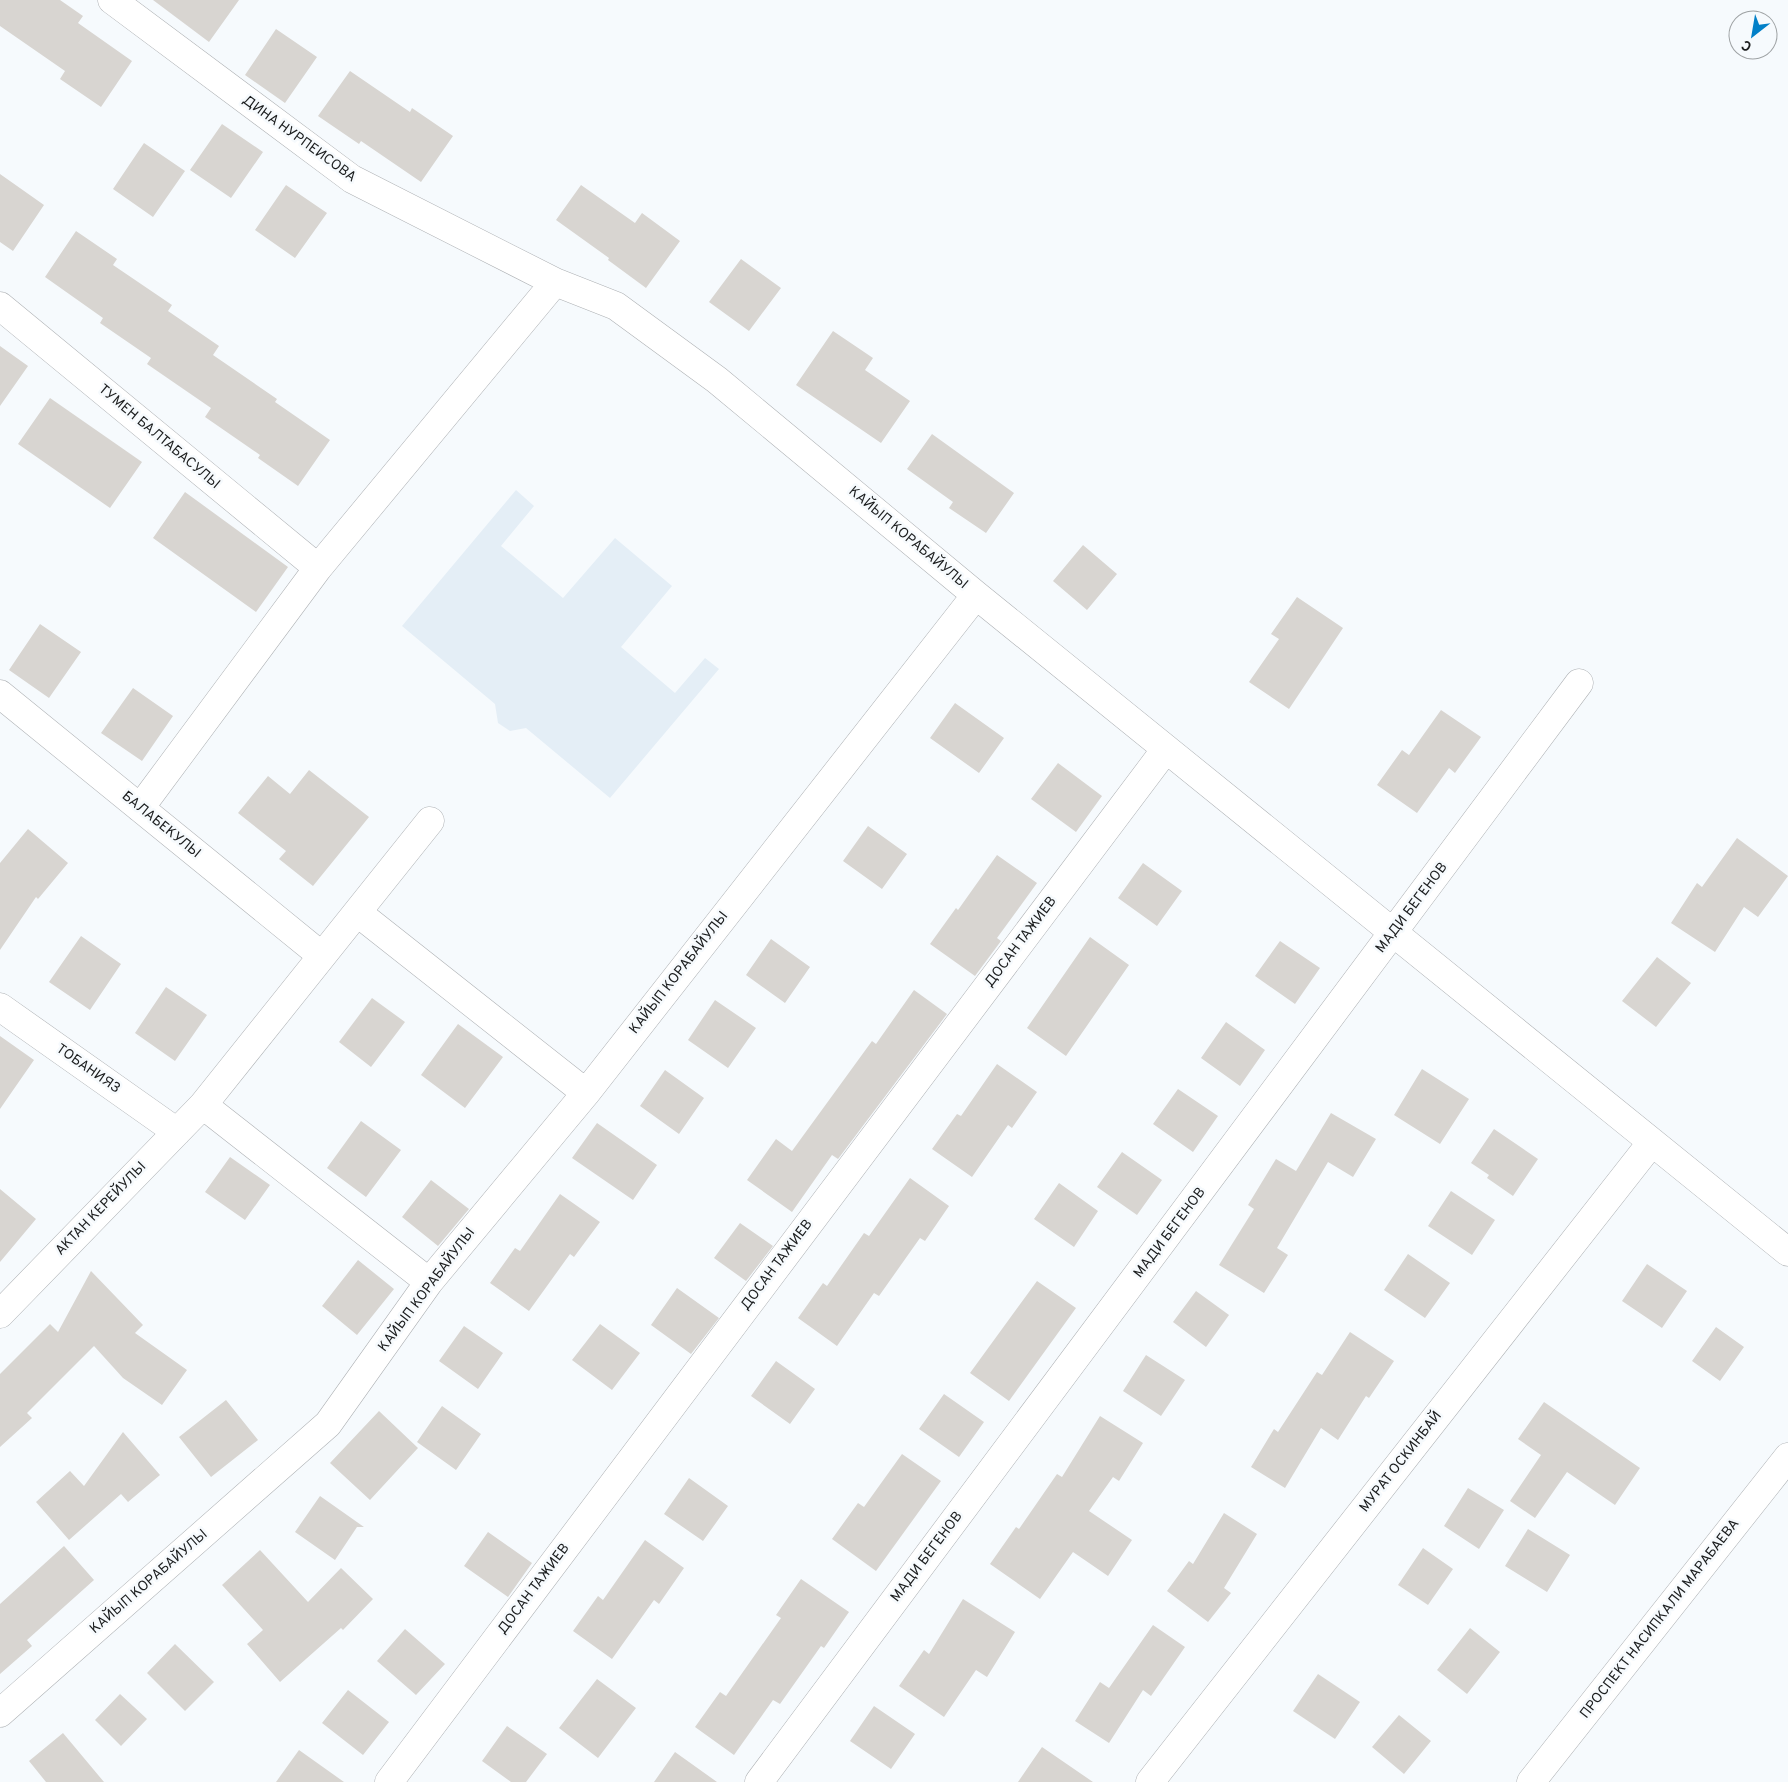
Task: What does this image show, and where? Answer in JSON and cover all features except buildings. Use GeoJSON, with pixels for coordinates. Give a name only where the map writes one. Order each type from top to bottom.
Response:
{"type":"FeatureCollection","features":[{"type":"Feature","properties":{"kind":"street","name":"ДИНА НУРПЕИСОВА"},"geometry":{"type":"LineString","coordinates":[[112,0],[352,179],[555,282]]}},
{"type":"Feature","properties":{"kind":"street"},"geometry":{"type":"LineString","coordinates":[[140,808],[318,568],[555,282]]}},
{"type":"Feature","properties":{"kind":"street","name":"КАЙЫП КОРАБАЙУЛЫ"},"geometry":{"type":"LineString","coordinates":[[0,1713],[328,1424],[429,1282],[586,1093],[976,595],[717,380],[616,306],[555,282]]}},
{"type":"Feature","properties":{"kind":"street","name":"ТУМЕН БАЛТАБАСУЛЫ"},"geometry":{"type":"LineString","coordinates":[[0,306],[318,568]]}},
{"type":"Feature","properties":{"kind":"street"},"geometry":{"type":"LineString","coordinates":[[976,595],[1788,1252]]}},
{"type":"Feature","properties":{"kind":"street","name":"МАДИ БЕГЕНОВ"},"geometry":{"type":"LineString","coordinates":[[759,1782],[1579,683]]}},
{"type":"Feature","properties":{"kind":"street","name":"БАЛАБЕКУЛЫ"},"geometry":{"type":"LineString","coordinates":[[0,694],[322,956]]}},
{"type":"Feature","properties":{"kind":"street","name":"ДОСАН ТАЖИЕВ"},"geometry":{"type":"LineString","coordinates":[[389,1782],[1166,748]]}},
{"type":"Feature","properties":{"kind":"street","name":"АКТАН КЕРЕЙУЛЫ"},"geometry":{"type":"LineString","coordinates":[[0,1314],[203,1105],[430,821]]}},
{"type":"Feature","properties":{"kind":"street"},"geometry":{"type":"LineString","coordinates":[[358,913],[586,1093]]}},
{"type":"Feature","properties":{"kind":"street","name":"ТОБАНИЯЗ"},"geometry":{"type":"LineString","coordinates":[[0,1007],[177,1132]]}},
{"type":"Feature","properties":{"kind":"street"},"geometry":{"type":"LineString","coordinates":[[203,1105],[429,1282]]}},
{"type":"Feature","properties":{"kind":"street","name":"МУРАТ ОСКИНБАЙ"},"geometry":{"type":"LineString","coordinates":[[1150,1782],[1652,1142]]}},
{"type":"Feature","properties":{"kind":"street","name":"ПРОСПЕКТ НАСИПКАЛИ МАРАБАЕВА"},"geometry":{"type":"LineString","coordinates":[[1531,1782],[1788,1457]]}},
{"type":"Feature","properties":{"kind":"shaded area"},"geometry":{"type":"Polygon","coordinates":[[[516,490],[534,506],[501,546],[563,598],[615,538],[672,586],[621,647],[675,693],[705,658],[719,669],[610,798],[526,728],[510,731],[498,723],[495,704],[402,626],[516,490]]]}}]}
